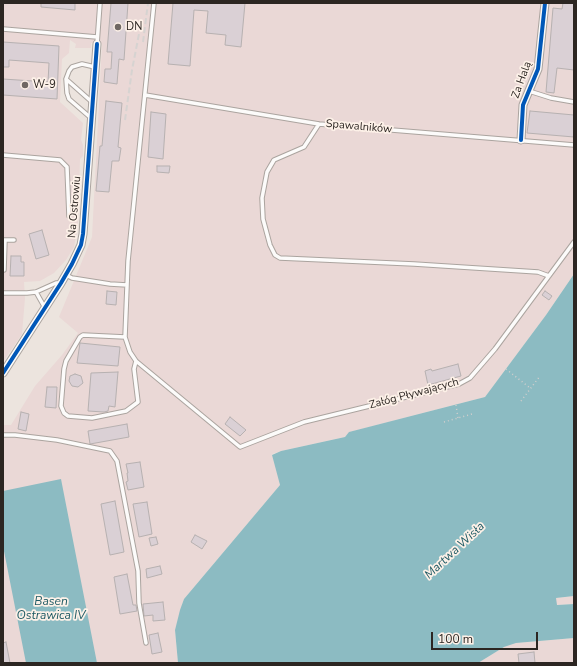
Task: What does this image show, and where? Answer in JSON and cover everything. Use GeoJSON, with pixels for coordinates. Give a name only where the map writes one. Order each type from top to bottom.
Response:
{"type":"FeatureCollection","features":[{"type":"Feature","properties":{"kind":"street","name":"Za Halą"},"geometry":{"type":"LineString","coordinates":[[521,140],[523,105],[538,69],[545,3]]}},
{"type":"Feature","properties":{"kind":"street","name":"Na Ostrowiu"},"geometry":{"type":"LineString","coordinates":[[3,373],[66,275],[81,245],[97,40]]}},
{"type":"Feature","properties":{"kind":"lane","name":"Na Ostrowiu"},"geometry":{"type":"LineString","coordinates":[[97,40],[100,3]]}},
{"type":"Feature","properties":{"kind":"lane"},"geometry":{"type":"LineString","coordinates":[[125,337],[80,337],[66,361],[64,369],[61,406],[64,413],[68,416],[92,418],[126,411],[138,402],[134,369],[136,361],[130,352],[125,337],[127,285],[128,261],[154,3]]}},
{"type":"Feature","properties":{"kind":"lane"},"geometry":{"type":"LineString","coordinates":[[3,29],[97,40]]}},
{"type":"Feature","properties":{"kind":"lane"},"geometry":{"type":"LineString","coordinates":[[91,118],[69,99],[66,93],[66,79],[72,67],[82,64],[95,67]]}},
{"type":"Feature","properties":{"kind":"lane"},"geometry":{"type":"LineString","coordinates":[[66,79],[92,102]]}},
{"type":"Feature","properties":{"kind":"lane"},"geometry":{"type":"LineString","coordinates":[[529,91],[551,98],[574,102]]}},
{"type":"Feature","properties":{"kind":"lane","name":"Spawalników"},"geometry":{"type":"LineString","coordinates":[[145,96],[319,124],[574,145]]}},
{"type":"Feature","properties":{"kind":"lane"},"geometry":{"type":"LineString","coordinates":[[319,124],[304,147],[274,160],[267,172],[262,198],[263,219],[270,245],[275,255],[280,258],[414,264],[538,272],[549,276]]}},
{"type":"Feature","properties":{"kind":"lane"},"geometry":{"type":"LineString","coordinates":[[3,155],[60,160],[67,167],[69,216]]}},
{"type":"Feature","properties":{"kind":"lane"},"geometry":{"type":"LineString","coordinates":[[4,270],[4,240],[14,240]]}},
{"type":"Feature","properties":{"kind":"lane","name":"Załóg Pływających"},"geometry":{"type":"LineString","coordinates":[[136,361],[240,448],[304,422],[459,384],[470,378],[495,349],[574,242]]}},
{"type":"Feature","properties":{"kind":"lane"},"geometry":{"type":"LineString","coordinates":[[66,275],[72,278],[127,285]]}},
{"type":"Feature","properties":{"kind":"lane"},"geometry":{"type":"LineString","coordinates":[[3,293],[24,294],[36,292],[56,283],[61,283]]}},
{"type":"Feature","properties":{"kind":"lane"},"geometry":{"type":"LineString","coordinates":[[36,292],[45,308]]}},
{"type":"Feature","properties":{"kind":"lane"},"geometry":{"type":"LineString","coordinates":[[3,435],[57,440],[110,452],[117,461],[138,571],[139,603],[146,643]]}},
{"type":"Feature","properties":{"kind":"path"},"geometry":{"type":"LineString","coordinates":[[506,369],[530,388]]}},
{"type":"Feature","properties":{"kind":"path"},"geometry":{"type":"LineString","coordinates":[[521,401],[540,376]]}},
{"type":"Feature","properties":{"kind":"path"},"geometry":{"type":"LineString","coordinates":[[456,404],[458,418]]}},
{"type":"Feature","properties":{"kind":"path"},"geometry":{"type":"LineString","coordinates":[[444,422],[472,414]]}},
{"type":"Feature","properties":{"kind":"shaded area"},"geometry":{"type":"Polygon","coordinates":[[[3,3],[574,3],[574,274],[546,315],[485,397],[350,432],[345,437],[272,454],[280,485],[184,599],[175,630],[178,663],[3,663],[3,425],[11,425],[35,386],[62,355],[78,333],[59,317],[92,237],[102,44],[91,43],[91,48],[75,48],[76,44],[70,40],[69,53],[62,59],[60,102],[83,123],[81,140],[83,145],[83,156],[80,159],[78,225],[74,247],[66,260],[54,273],[40,281],[24,282],[25,298],[22,334],[3,362],[3,3]]]}},
{"type":"Feature","properties":{"kind":"shaded area"},"geometry":{"type":"Polygon","coordinates":[[[574,596],[574,604],[556,605],[556,598],[574,596]]]}},
{"type":"Feature","properties":{"kind":"shaded area"},"geometry":{"type":"Polygon","coordinates":[[[574,638],[574,663],[478,663],[504,647],[516,643],[574,638]]]}},
{"type":"Feature","properties":{"kind":"water","name":"Martwa Wisła"},"geometry":{"type":"Polygon","coordinates":[[[574,274],[574,596],[556,598],[557,605],[574,604],[574,638],[516,643],[504,647],[478,663],[178,663],[175,630],[184,599],[280,485],[272,455],[281,451],[345,437],[349,432],[485,397],[546,315],[574,274]]]}},
{"type":"Feature","properties":{"kind":"water","name":"Basen Ostrawica IV"},"geometry":{"type":"Polygon","coordinates":[[[61,479],[97,663],[26,663],[3,546],[3,491],[61,479]]]}},
{"type":"Feature","properties":{"kind":"building"},"geometry":{"type":"Polygon","coordinates":[[[41,3],[75,3],[75,10],[41,7],[41,3]]]}},
{"type":"Feature","properties":{"kind":"building","name":"DN"},"geometry":{"type":"Polygon","coordinates":[[[111,3],[128,3],[124,60],[119,59],[117,84],[104,82],[105,69],[111,69],[112,52],[107,52],[111,3]]]}},
{"type":"Feature","properties":{"kind":"building"},"geometry":{"type":"Polygon","coordinates":[[[173,3],[245,3],[241,47],[225,45],[226,35],[206,33],[208,11],[194,10],[190,66],[168,64],[173,3]]]}},
{"type":"Feature","properties":{"kind":"building"},"geometry":{"type":"Polygon","coordinates":[[[563,3],[574,3],[574,70],[557,68],[554,93],[546,92],[553,8],[562,9],[563,3]]]}},
{"type":"Feature","properties":{"kind":"building"},"geometry":{"type":"Polygon","coordinates":[[[3,42],[59,46],[57,99],[3,95],[3,79],[48,82],[49,63],[9,60],[9,67],[3,67],[3,42]]]}},
{"type":"Feature","properties":{"kind":"building"},"geometry":{"type":"Polygon","coordinates":[[[106,101],[122,103],[118,147],[121,148],[119,161],[112,161],[109,192],[96,191],[106,101]]]}},
{"type":"Feature","properties":{"kind":"building"},"geometry":{"type":"Polygon","coordinates":[[[530,111],[574,115],[574,137],[527,133],[530,111]]]}},
{"type":"Feature","properties":{"kind":"building"},"geometry":{"type":"Polygon","coordinates":[[[151,112],[166,114],[163,159],[148,157],[151,112]]]}},
{"type":"Feature","properties":{"kind":"building"},"geometry":{"type":"Polygon","coordinates":[[[157,166],[170,166],[169,173],[157,172],[157,166]]]}},
{"type":"Feature","properties":{"kind":"building"},"geometry":{"type":"Polygon","coordinates":[[[42,230],[49,255],[36,259],[29,234],[42,230]]]}},
{"type":"Feature","properties":{"kind":"building"},"geometry":{"type":"Polygon","coordinates":[[[11,256],[21,256],[21,262],[24,262],[24,276],[10,276],[11,256]]]}},
{"type":"Feature","properties":{"kind":"building"},"geometry":{"type":"Polygon","coordinates":[[[107,291],[117,292],[116,305],[106,304],[107,291]]]}},
{"type":"Feature","properties":{"kind":"building"},"geometry":{"type":"Polygon","coordinates":[[[545,291],[552,296],[549,300],[542,295],[545,291]]]}},
{"type":"Feature","properties":{"kind":"building"},"geometry":{"type":"Polygon","coordinates":[[[80,343],[120,347],[118,366],[77,363],[80,343]]]}},
{"type":"Feature","properties":{"kind":"building"},"geometry":{"type":"Polygon","coordinates":[[[458,364],[461,376],[428,385],[425,371],[431,369],[432,371],[458,364]]]}},
{"type":"Feature","properties":{"kind":"building"},"geometry":{"type":"Polygon","coordinates":[[[118,372],[115,407],[109,406],[108,411],[104,412],[88,411],[91,373],[118,372]]]}},
{"type":"Feature","properties":{"kind":"building"},"geometry":{"type":"Polygon","coordinates":[[[75,374],[81,376],[83,383],[78,387],[72,386],[69,381],[70,376],[75,374]]]}},
{"type":"Feature","properties":{"kind":"building"},"geometry":{"type":"Polygon","coordinates":[[[47,387],[57,387],[56,408],[45,407],[47,387]]]}},
{"type":"Feature","properties":{"kind":"building"},"geometry":{"type":"Polygon","coordinates":[[[21,412],[29,414],[26,431],[18,429],[21,412]]]}},
{"type":"Feature","properties":{"kind":"building"},"geometry":{"type":"Polygon","coordinates":[[[230,417],[246,430],[240,436],[225,424],[230,417]]]}},
{"type":"Feature","properties":{"kind":"building"},"geometry":{"type":"Polygon","coordinates":[[[127,424],[129,437],[90,444],[88,431],[127,424]]]}},
{"type":"Feature","properties":{"kind":"building"},"geometry":{"type":"Polygon","coordinates":[[[140,462],[144,487],[128,490],[126,482],[128,481],[128,473],[126,464],[140,462]]]}},
{"type":"Feature","properties":{"kind":"building"},"geometry":{"type":"Polygon","coordinates":[[[115,501],[124,552],[110,555],[101,504],[115,501]]]}},
{"type":"Feature","properties":{"kind":"building"},"geometry":{"type":"Polygon","coordinates":[[[147,502],[152,534],[139,537],[133,504],[147,502]]]}},
{"type":"Feature","properties":{"kind":"building"},"geometry":{"type":"Polygon","coordinates":[[[195,535],[207,541],[202,549],[191,542],[195,535]]]}},
{"type":"Feature","properties":{"kind":"building"},"geometry":{"type":"Polygon","coordinates":[[[156,537],[158,544],[151,546],[149,538],[156,537]]]}},
{"type":"Feature","properties":{"kind":"building"},"geometry":{"type":"Polygon","coordinates":[[[160,566],[162,574],[147,578],[146,569],[160,566]]]}},
{"type":"Feature","properties":{"kind":"building"},"geometry":{"type":"Polygon","coordinates":[[[127,574],[133,605],[136,605],[137,611],[120,614],[114,577],[127,574]]]}},
{"type":"Feature","properties":{"kind":"building"},"geometry":{"type":"Polygon","coordinates":[[[163,602],[165,620],[153,621],[153,615],[144,616],[143,604],[163,602]]]}},
{"type":"Feature","properties":{"kind":"building"},"geometry":{"type":"Polygon","coordinates":[[[158,633],[162,652],[152,654],[149,635],[158,633]]]}},
{"type":"Feature","properties":{"kind":"building"},"geometry":{"type":"Polygon","coordinates":[[[6,642],[10,663],[3,663],[3,643],[6,642]]]}},
{"type":"Feature","properties":{"kind":"building"},"geometry":{"type":"Polygon","coordinates":[[[534,652],[535,663],[519,663],[518,654],[534,652]]]}},
{"type":"Feature","properties":{"kind":"railway"},"geometry":{"type":"LineString","coordinates":[[143,42],[148,3]]}},
{"type":"Feature","properties":{"kind":"railway"},"geometry":{"type":"LineString","coordinates":[[125,120],[139,34]]}},
{"type":"Feature","properties":{"kind":"cycle path"},"geometry":{"type":"LineString","coordinates":[[521,140],[523,105],[538,69],[545,3]]}},
{"type":"Feature","properties":{"kind":"cycle path"},"geometry":{"type":"LineString","coordinates":[[3,373],[61,283],[81,245],[97,44]]}},
{"type":"Feature","properties":{"kind":"place","name":"DN"},"geometry":{"type":"Point","coordinates":[118,27]}},
{"type":"Feature","properties":{"kind":"place","name":"W-9"},"geometry":{"type":"Point","coordinates":[25,85]}}]}
